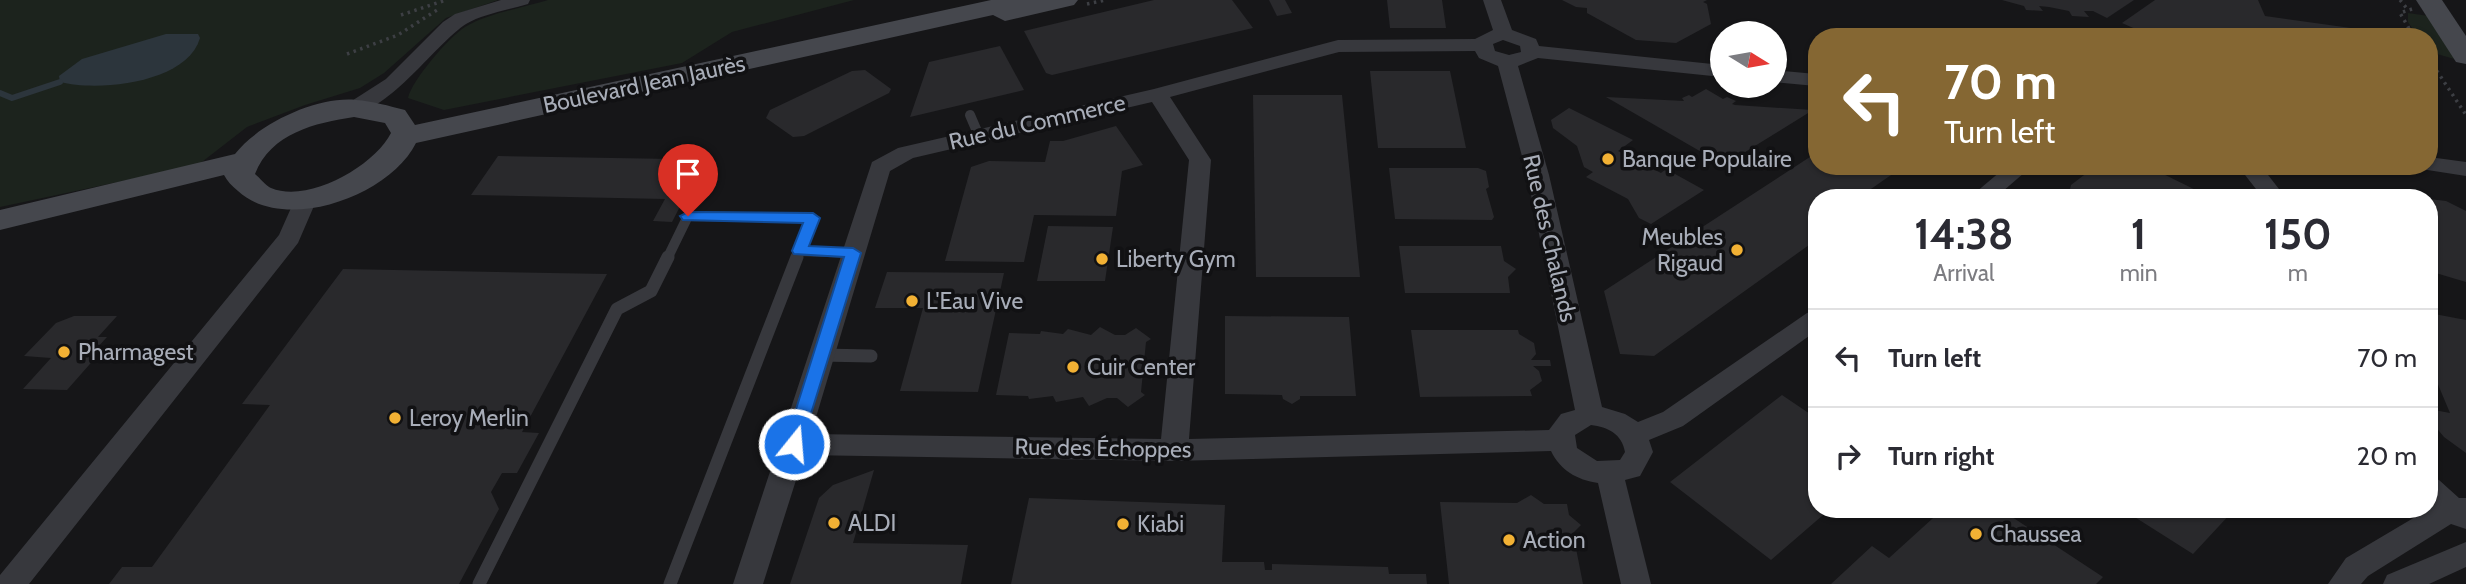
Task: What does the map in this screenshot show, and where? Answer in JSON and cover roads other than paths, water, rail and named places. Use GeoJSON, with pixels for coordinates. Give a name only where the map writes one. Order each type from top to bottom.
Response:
{"type":"FeatureCollection","features":[{"type":"Feature","properties":{"kind":"street"},"geometry":{"type":"LineString","coordinates":[[354,108],[393,83],[450,26],[462,18],[521,0]]}},
{"type":"Feature","properties":{"kind":"street","name":"Boulevard Jean Jaurès"},"geometry":{"type":"LineString","coordinates":[[407,136],[1026,0]]}},
{"type":"Feature","properties":{"kind":"street","name":"Boulevard Jean Jaurès"},"geometry":{"type":"LineString","coordinates":[[881,31],[921,29],[1065,0]]}},
{"type":"Feature","properties":{"kind":"street"},"geometry":{"type":"LineString","coordinates":[[1492,0],[1504,34]]}},
{"type":"Feature","properties":{"kind":"street"},"geometry":{"type":"LineString","coordinates":[[2429,0],[2466,56]]}},
{"type":"Feature","properties":{"kind":"street"},"geometry":{"type":"LineString","coordinates":[[2453,0],[2466,18]]}},
{"type":"Feature","properties":{"kind":"street"},"geometry":{"type":"LineString","coordinates":[[1504,34],[1524,39],[1532,51],[1527,58],[1507,62],[1492,58],[1482,45],[1486,38],[1504,34]]}},
{"type":"Feature","properties":{"kind":"street","name":"Rue du Commerce"},"geometry":{"type":"LineString","coordinates":[[794,444],[880,167],[906,153],[1158,94],[1338,46],[1482,45]]}},
{"type":"Feature","properties":{"kind":"street"},"geometry":{"type":"LineString","coordinates":[[1532,51],[1710,70]]}},
{"type":"Feature","properties":{"kind":"street","name":"Rue des Chalands"},"geometry":{"type":"LineString","coordinates":[[1507,62],[1538,175],[1590,415]]}},
{"type":"Feature","properties":{"kind":"street"},"geometry":{"type":"LineString","coordinates":[[1787,77],[1808,79]]}},
{"type":"Feature","properties":{"kind":"street"},"geometry":{"type":"LineString","coordinates":[[1158,94],[1200,160],[1174,450]]}},
{"type":"Feature","properties":{"kind":"street"},"geometry":{"type":"LineString","coordinates":[[354,108],[376,109],[393,114],[404,124],[407,136],[401,151],[386,166],[363,181],[306,198],[280,200],[259,196],[244,175],[255,146],[275,131],[327,112],[354,108]]}},
{"type":"Feature","properties":{"kind":"street"},"geometry":{"type":"LineString","coordinates":[[2438,165],[2466,169]]}},
{"type":"Feature","properties":{"kind":"street"},"geometry":{"type":"LineString","coordinates":[[0,220],[244,175]]}},
{"type":"Feature","properties":{"kind":"street"},"geometry":{"type":"LineString","coordinates":[[0,226],[181,191],[244,175]]}},
{"type":"Feature","properties":{"kind":"street"},"geometry":{"type":"LineString","coordinates":[[1992,189],[2009,175]]}},
{"type":"Feature","properties":{"kind":"street"},"geometry":{"type":"LineString","coordinates":[[2257,175],[2268,189]]}},
{"type":"Feature","properties":{"kind":"street"},"geometry":{"type":"LineString","coordinates":[[12,584],[290,238],[306,198]]}},
{"type":"Feature","properties":{"kind":"street"},"geometry":{"type":"LineString","coordinates":[[1633,435],[1673,419],[1808,325]]}},
{"type":"Feature","properties":{"kind":"street"},"geometry":{"type":"LineString","coordinates":[[1590,415],[1615,420],[1633,435],[1638,444],[1636,461],[1621,472],[1610,474],[1598,474],[1576,465],[1562,449],[1560,440],[1568,422],[1590,415]]}},
{"type":"Feature","properties":{"kind":"street","name":"Rue des Échoppes"},"geometry":{"type":"LineString","coordinates":[[794,444],[1174,450],[1560,440]]}},
{"type":"Feature","properties":{"kind":"street"},"geometry":{"type":"LineString","coordinates":[[747,584],[794,444]]}},
{"type":"Feature","properties":{"kind":"street"},"geometry":{"type":"LineString","coordinates":[[1610,474],[1636,584]]}},
{"type":"Feature","properties":{"kind":"street"},"geometry":{"type":"LineString","coordinates":[[2343,584],[2357,567],[2461,513],[2438,495]]}},
{"type":"Feature","properties":{"kind":"street"},"geometry":{"type":"LineString","coordinates":[[2398,584],[2466,554]]}},
{"type":"Feature","properties":{"kind":"lane"},"geometry":{"type":"LineString","coordinates":[[970,115],[979,136]]}},
{"type":"Feature","properties":{"kind":"lane"},"geometry":{"type":"LineString","coordinates":[[479,584],[617,309],[651,291],[688,216],[813,218],[670,584]]}},
{"type":"Feature","properties":{"kind":"lane"},"geometry":{"type":"LineString","coordinates":[[799,251],[853,253]]}},
{"type":"Feature","properties":{"kind":"lane"},"geometry":{"type":"LineString","coordinates":[[821,355],[871,356]]}},
{"type":"Feature","properties":{"kind":"waterway"},"geometry":{"type":"LineString","coordinates":[[0,93],[12,98],[60,82]]}},
{"type":"Feature","properties":{"kind":"place","name":"Banque Populaire"},"geometry":{"type":"Point","coordinates":[1608,159]}},
{"type":"Feature","properties":{"kind":"place","name":"Meubles Rigaud"},"geometry":{"type":"Point","coordinates":[1737,250]}},
{"type":"Feature","properties":{"kind":"place","name":"Liberty Gym"},"geometry":{"type":"Point","coordinates":[1102,259]}},
{"type":"Feature","properties":{"kind":"place","name":"L'Eau Vive"},"geometry":{"type":"Point","coordinates":[912,301]}},
{"type":"Feature","properties":{"kind":"place","name":"Pharmagest"},"geometry":{"type":"Point","coordinates":[64,352]}},
{"type":"Feature","properties":{"kind":"place","name":"Cuir Center"},"geometry":{"type":"Point","coordinates":[1073,367]}},
{"type":"Feature","properties":{"kind":"place","name":"Leroy Merlin"},"geometry":{"type":"Point","coordinates":[395,418]}},
{"type":"Feature","properties":{"kind":"place","name":"ALDI"},"geometry":{"type":"Point","coordinates":[834,523]}},
{"type":"Feature","properties":{"kind":"place","name":"Kiabi"},"geometry":{"type":"Point","coordinates":[1123,524]}},
{"type":"Feature","properties":{"kind":"place","name":"Chaussea"},"geometry":{"type":"Point","coordinates":[1976,534]}},
{"type":"Feature","properties":{"kind":"place","name":"Action"},"geometry":{"type":"Point","coordinates":[1509,540]}}]}
